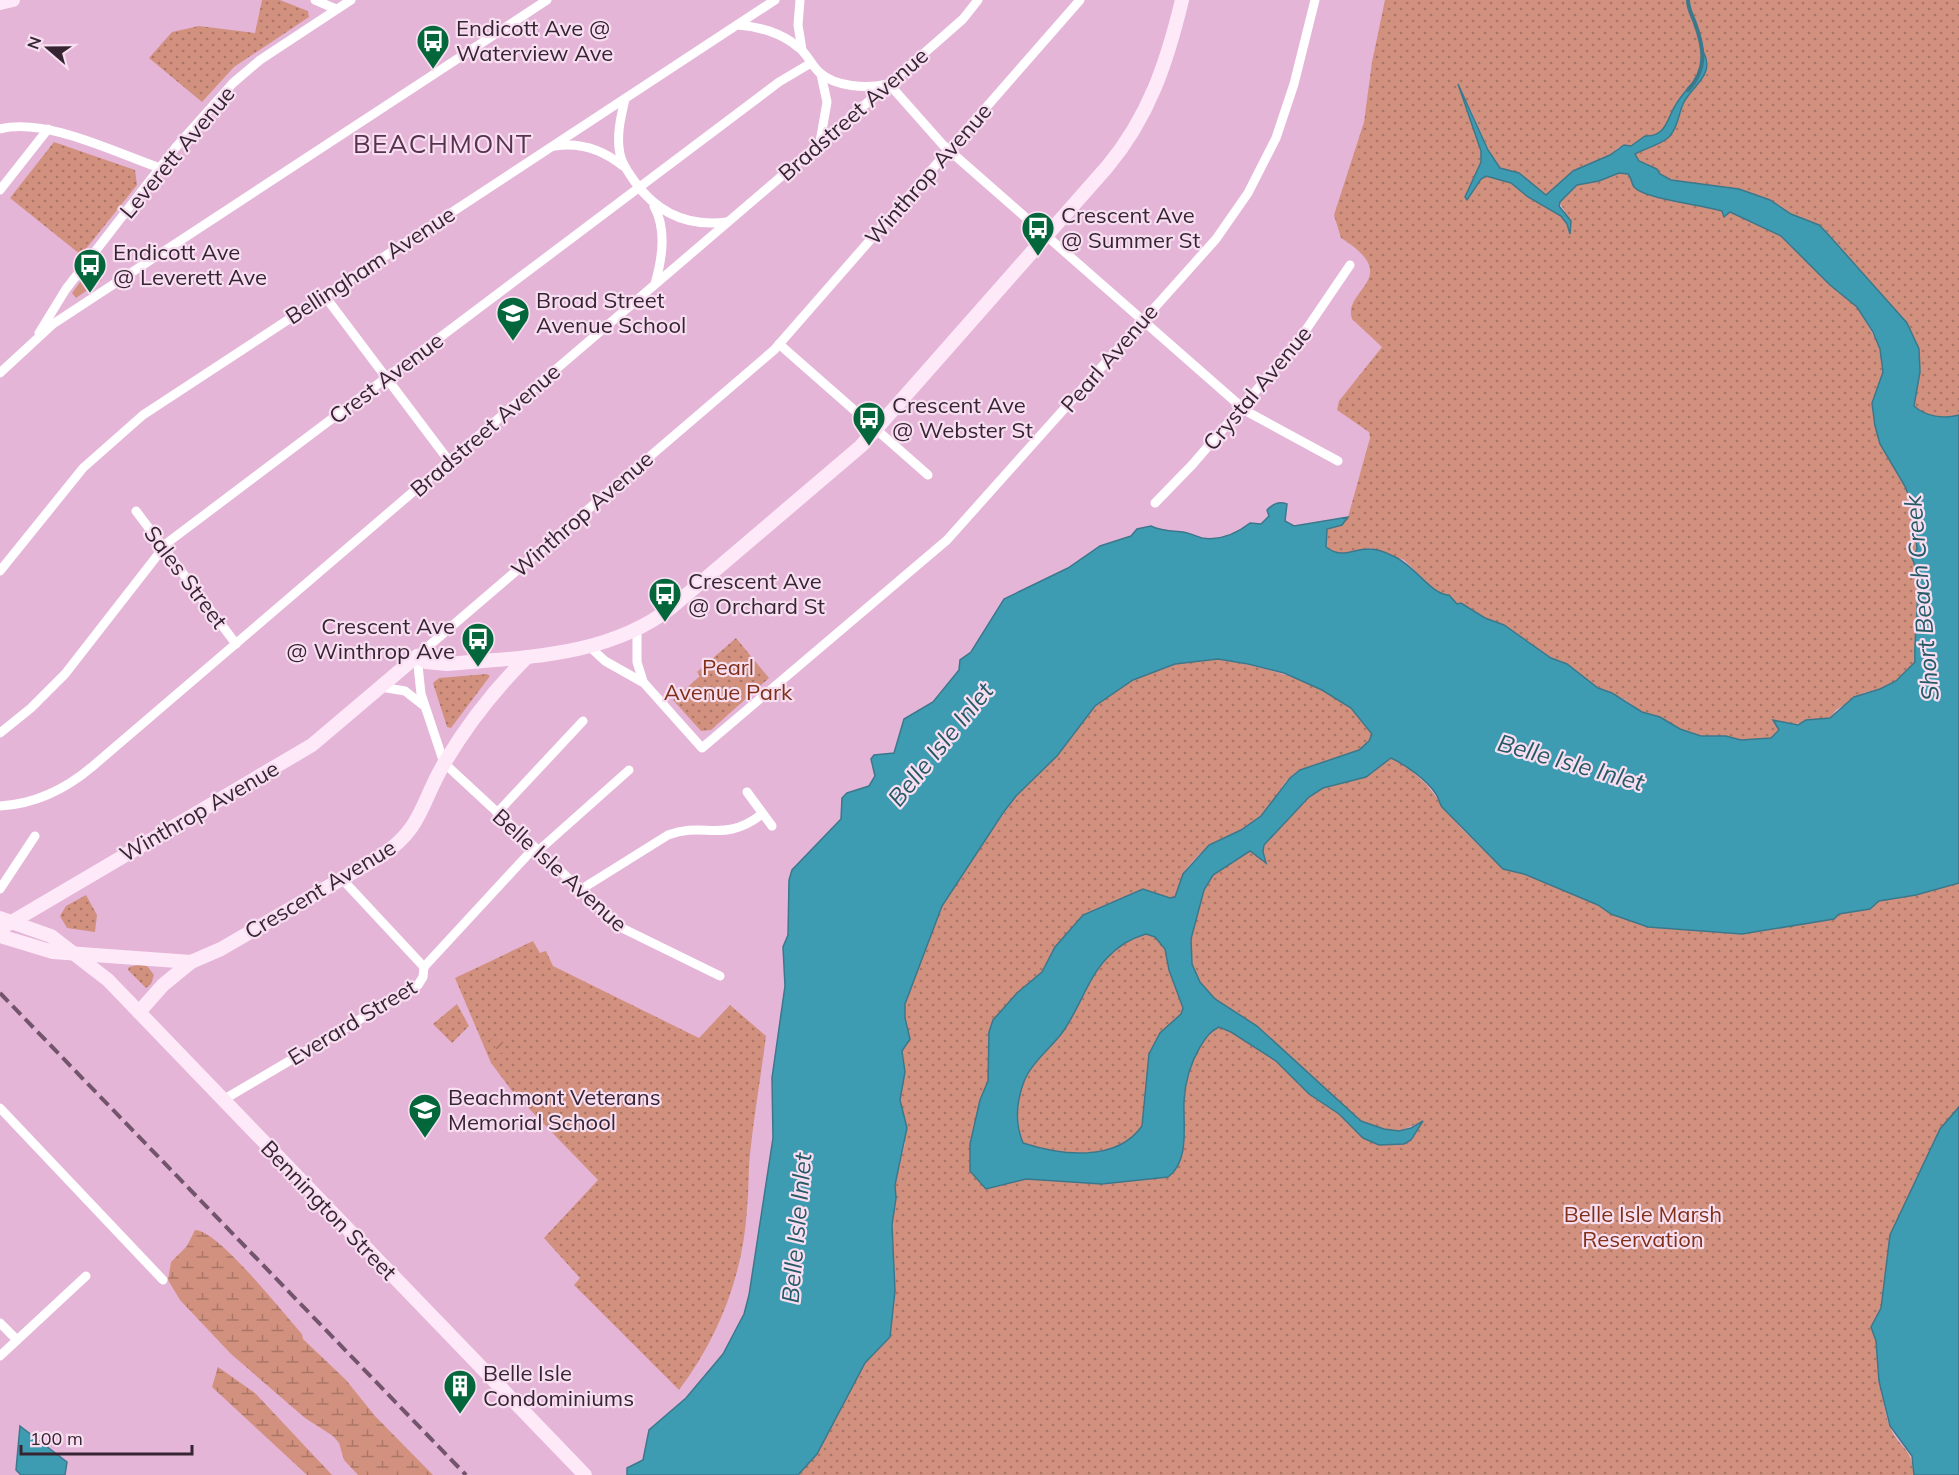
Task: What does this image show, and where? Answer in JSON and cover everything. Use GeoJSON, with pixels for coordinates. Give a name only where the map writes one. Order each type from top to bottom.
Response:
{"type":"FeatureCollection","features":[{"type":"Feature","properties":{"kind":"street"},"geometry":{"type":"LineString","coordinates":[[0,3],[13,0]]}},
{"type":"Feature","properties":{"kind":"street"},"geometry":{"type":"LineString","coordinates":[[315,0],[336,9]]}},
{"type":"Feature","properties":{"kind":"street","name":"Leverett Avenue"},"geometry":{"type":"LineString","coordinates":[[36,338],[66,289],[160,168],[239,77],[351,0]]}},
{"type":"Feature","properties":{"kind":"street"},"geometry":{"type":"LineString","coordinates":[[0,373],[36,338],[547,0]]}},
{"type":"Feature","properties":{"kind":"street","name":"Bellingham Avenue"},"geometry":{"type":"LineString","coordinates":[[0,571],[78,475],[130,424],[775,0]]}},
{"type":"Feature","properties":{"kind":"street"},"geometry":{"type":"LineString","coordinates":[[800,0],[798,25],[802,50],[821,74],[827,102],[820,142]]}},
{"type":"Feature","properties":{"kind":"street","name":"Bradstreet Avenue"},"geometry":{"type":"LineString","coordinates":[[0,806],[42,798],[78,778],[889,84],[963,19],[978,0]]}},
{"type":"Feature","properties":{"kind":"street","name":"Winthrop Avenue"},"geometry":{"type":"LineString","coordinates":[[4,923],[304,750],[381,687],[779,344],[1080,0]]}},
{"type":"Feature","properties":{"kind":"street"},"geometry":{"type":"LineString","coordinates":[[417,656],[426,662],[441,664],[527,657],[590,647],[637,630],[655,620],[688,594],[857,450],[1113,161],[1141,119],[1162,75],[1182,0]]}},
{"type":"Feature","properties":{"kind":"street","name":"Pearl Avenue"},"geometry":{"type":"LineString","coordinates":[[644,683],[702,748],[938,549],[980,506],[1142,319],[1216,239],[1254,184],[1286,111],[1314,0]]}},
{"type":"Feature","properties":{"kind":"street"},"geometry":{"type":"LineString","coordinates":[[737,25],[768,31],[802,50]]}},
{"type":"Feature","properties":{"kind":"street","name":"Crest Avenue"},"geometry":{"type":"LineString","coordinates":[[0,733],[31,708],[65,674],[163,547],[779,82],[811,63]]}},
{"type":"Feature","properties":{"kind":"street"},"geometry":{"type":"LineString","coordinates":[[821,74],[863,86],[889,84],[949,150],[1242,407],[1256,418],[1338,461]]}},
{"type":"Feature","properties":{"kind":"street"},"geometry":{"type":"LineString","coordinates":[[625,99],[619,141],[625,167],[653,204],[658,215],[662,238],[655,284]]}},
{"type":"Feature","properties":{"kind":"street"},"geometry":{"type":"LineString","coordinates":[[0,129],[24,126],[48,129],[160,168]]}},
{"type":"Feature","properties":{"kind":"street"},"geometry":{"type":"LineString","coordinates":[[0,190],[48,129]]}},
{"type":"Feature","properties":{"kind":"street"},"geometry":{"type":"LineString","coordinates":[[551,147],[571,145],[594,150],[625,167]]}},
{"type":"Feature","properties":{"kind":"street"},"geometry":{"type":"LineString","coordinates":[[653,204],[686,220],[706,224],[727,222]]}},
{"type":"Feature","properties":{"kind":"street","name":"Crystal Avenue"},"geometry":{"type":"LineString","coordinates":[[1155,503],[1192,465],[1302,336],[1350,265]]}},
{"type":"Feature","properties":{"kind":"street"},"geometry":{"type":"LineString","coordinates":[[324,295],[449,461]]}},
{"type":"Feature","properties":{"kind":"street"},"geometry":{"type":"LineString","coordinates":[[779,344],[928,475]]}},
{"type":"Feature","properties":{"kind":"street","name":"Sales Street"},"geometry":{"type":"LineString","coordinates":[[136,511],[236,644]]}},
{"type":"Feature","properties":{"kind":"street"},"geometry":{"type":"LineString","coordinates":[[637,630],[637,662],[644,683]]}},
{"type":"Feature","properties":{"kind":"street"},"geometry":{"type":"LineString","coordinates":[[590,647],[605,660],[644,683]]}},
{"type":"Feature","properties":{"kind":"street"},"geometry":{"type":"LineString","coordinates":[[417,656],[425,706],[444,763]]}},
{"type":"Feature","properties":{"kind":"street","name":"Crescent Avenue"},"geometry":{"type":"LineString","coordinates":[[139,1012],[163,985],[191,962],[221,949],[390,850],[413,828],[444,763],[483,704],[527,657]]}},
{"type":"Feature","properties":{"kind":"street"},"geometry":{"type":"LineString","coordinates":[[381,687],[405,691],[425,706]]}},
{"type":"Feature","properties":{"kind":"street"},"geometry":{"type":"LineString","coordinates":[[497,813],[583,721]]}},
{"type":"Feature","properties":{"kind":"street","name":"Belle Isle Avenue"},"geometry":{"type":"LineString","coordinates":[[444,763],[626,931],[720,976]]}},
{"type":"Feature","properties":{"kind":"street","name":"Everard Street"},"geometry":{"type":"LineString","coordinates":[[223,1100],[418,985],[423,977],[424,966],[536,849],[629,770]]}},
{"type":"Feature","properties":{"kind":"street"},"geometry":{"type":"LineString","coordinates":[[747,792],[772,826]]}},
{"type":"Feature","properties":{"kind":"street"},"geometry":{"type":"LineString","coordinates":[[580,890],[668,835],[683,831],[738,830],[762,814]]}},
{"type":"Feature","properties":{"kind":"street"},"geometry":{"type":"LineString","coordinates":[[0,889],[35,836]]}},
{"type":"Feature","properties":{"kind":"street"},"geometry":{"type":"LineString","coordinates":[[342,879],[424,966]]}},
{"type":"Feature","properties":{"kind":"street","name":"Bennington Street"},"geometry":{"type":"LineString","coordinates":[[4,923],[51,936],[68,951],[98,971],[585,1475]]}},
{"type":"Feature","properties":{"kind":"street","name":"Bennington Street"},"geometry":{"type":"LineString","coordinates":[[0,936],[46,951],[68,951]]}},
{"type":"Feature","properties":{"kind":"street","name":"Crescent Avenue"},"geometry":{"type":"LineString","coordinates":[[68,951],[191,962]]}},
{"type":"Feature","properties":{"kind":"street"},"geometry":{"type":"LineString","coordinates":[[0,1108],[163,1280]]}},
{"type":"Feature","properties":{"kind":"street"},"geometry":{"type":"LineString","coordinates":[[0,1356],[86,1276]]}},
{"type":"Feature","properties":{"kind":"street"},"geometry":{"type":"LineString","coordinates":[[0,1323],[17,1341]]}},
{"type":"Feature","properties":{"kind":"green space"},"geometry":{"type":"Polygon","coordinates":[[[262,0],[280,0],[308,11],[309,17],[234,67],[202,102],[149,58],[172,32],[199,26],[255,33],[262,0]]]}},
{"type":"Feature","properties":{"kind":"green space"},"geometry":{"type":"Polygon","coordinates":[[[1385,0],[1959,0],[1959,415],[1941,417],[1930,415],[1914,406],[1920,372],[1919,349],[1907,324],[1819,225],[1791,214],[1770,200],[1725,187],[1671,180],[1639,161],[1635,154],[1667,138],[1677,124],[1685,99],[1706,73],[1708,61],[1703,52],[1699,75],[1675,105],[1662,130],[1645,136],[1631,146],[1619,147],[1610,155],[1573,171],[1546,195],[1519,173],[1500,168],[1488,149],[1459,89],[1481,151],[1481,162],[1465,197],[1468,199],[1481,179],[1487,176],[1511,183],[1528,197],[1561,216],[1570,233],[1565,212],[1559,202],[1577,185],[1599,181],[1619,173],[1628,174],[1653,197],[1730,211],[1762,224],[1781,236],[1830,285],[1857,307],[1878,343],[1882,359],[1883,372],[1872,403],[1878,439],[1906,488],[1914,513],[1917,550],[1915,554],[1917,599],[1915,662],[1896,681],[1880,689],[1863,693],[1836,710],[1830,718],[1789,725],[1771,738],[1741,740],[1726,736],[1701,736],[1680,729],[1660,717],[1642,712],[1624,699],[1599,688],[1567,664],[1551,658],[1504,625],[1485,618],[1461,603],[1457,604],[1449,595],[1438,593],[1404,560],[1370,548],[1339,554],[1326,547],[1327,529],[1342,525],[1348,517],[1370,438],[1369,432],[1337,410],[1339,401],[1382,347],[1352,319],[1351,309],[1370,273],[1368,263],[1359,252],[1341,238],[1334,215],[1364,122],[1372,62],[1385,0]]]}},
{"type":"Feature","properties":{"kind":"green space"},"geometry":{"type":"Polygon","coordinates":[[[54,142],[135,170],[137,185],[81,255],[10,198],[54,142]]]}},
{"type":"Feature","properties":{"kind":"green space"},"geometry":{"type":"Polygon","coordinates":[[[100,255],[104,258],[94,271],[102,280],[76,298],[72,293],[100,255]]]}},
{"type":"Feature","properties":{"kind":"green space","name":"Pearl Avenue Park"},"geometry":{"type":"Polygon","coordinates":[[[736,638],[769,678],[711,730],[701,731],[673,700],[700,676],[697,672],[736,638]]]}},
{"type":"Feature","properties":{"kind":"green space","name":"Belle Isle Marsh Reservation"},"geometry":{"type":"Polygon","coordinates":[[[1218,659],[1259,667],[1325,691],[1345,703],[1360,717],[1372,734],[1367,743],[1350,754],[1309,766],[1294,774],[1283,785],[1267,810],[1254,822],[1212,845],[1193,861],[1184,873],[1175,897],[1170,898],[1143,889],[1083,915],[1055,947],[1042,972],[1029,984],[989,1041],[988,1081],[980,1100],[970,1144],[970,1171],[986,1189],[1026,1179],[1102,1184],[1168,1177],[1180,1162],[1184,1142],[1185,1094],[1191,1067],[1196,1053],[1206,1038],[1219,1027],[1231,1032],[1276,1061],[1309,1094],[1339,1114],[1363,1138],[1379,1145],[1404,1144],[1412,1140],[1422,1122],[1399,1131],[1384,1129],[1361,1121],[1257,1026],[1215,999],[1200,982],[1192,964],[1191,939],[1204,890],[1213,875],[1250,851],[1266,862],[1263,852],[1264,845],[1309,797],[1323,788],[1366,777],[1391,758],[1405,765],[1426,784],[1460,827],[1503,869],[1524,874],[1598,905],[1611,914],[1648,927],[1742,934],[1833,919],[1839,914],[1870,909],[1879,901],[1916,895],[1959,883],[1959,1107],[1940,1129],[1890,1235],[1881,1308],[1871,1327],[1878,1348],[1886,1415],[1894,1434],[1911,1458],[1914,1475],[798,1475],[817,1454],[865,1363],[890,1337],[895,1291],[892,1225],[896,1198],[895,1185],[905,1143],[904,1115],[900,1100],[904,1060],[902,1051],[910,1039],[905,1018],[905,1004],[942,906],[1016,796],[1057,756],[1095,706],[1133,680],[1156,669],[1175,664],[1218,659]]]}},
{"type":"Feature","properties":{"kind":"green space"},"geometry":{"type":"Polygon","coordinates":[[[487,674],[490,676],[451,728],[447,727],[433,683],[439,678],[487,674]]]}},
{"type":"Feature","properties":{"kind":"green space"},"geometry":{"type":"Polygon","coordinates":[[[86,895],[97,915],[95,932],[67,928],[60,916],[66,906],[86,895]]]}},
{"type":"Feature","properties":{"kind":"green space"},"geometry":{"type":"Polygon","coordinates":[[[1146,934],[1155,937],[1165,949],[1172,980],[1183,1008],[1181,1014],[1160,1033],[1149,1054],[1142,1126],[1131,1138],[1103,1151],[1070,1153],[1023,1143],[1018,1121],[1018,1106],[1026,1077],[1062,1033],[1100,966],[1120,947],[1146,934]]]}},
{"type":"Feature","properties":{"kind":"green space"},"geometry":{"type":"Polygon","coordinates":[[[533,941],[540,953],[546,951],[553,966],[699,1038],[730,1005],[766,1036],[749,1161],[745,1234],[740,1258],[717,1327],[706,1349],[679,1390],[574,1285],[580,1278],[544,1238],[598,1180],[512,1091],[491,1063],[455,978],[533,941]]]}},
{"type":"Feature","properties":{"kind":"green space"},"geometry":{"type":"Polygon","coordinates":[[[142,964],[148,967],[154,975],[151,984],[146,988],[128,970],[129,967],[142,964]]]}},
{"type":"Feature","properties":{"kind":"green space"},"geometry":{"type":"Polygon","coordinates":[[[457,1004],[469,1026],[452,1043],[433,1024],[457,1004]]]}},
{"type":"Feature","properties":{"kind":"green space"},"geometry":{"type":"Polygon","coordinates":[[[499,1035],[507,1050],[499,1054],[491,1039],[499,1035]]]}},
{"type":"Feature","properties":{"kind":"green space"},"geometry":{"type":"Polygon","coordinates":[[[195,1230],[205,1233],[234,1257],[302,1334],[303,1339],[346,1380],[375,1416],[433,1475],[358,1475],[344,1460],[339,1443],[333,1436],[305,1418],[231,1354],[180,1300],[168,1280],[171,1262],[187,1246],[195,1230]]]}},
{"type":"Feature","properties":{"kind":"green space"},"geometry":{"type":"Polygon","coordinates":[[[218,1367],[255,1393],[332,1475],[307,1475],[212,1387],[218,1367]]]}},
{"type":"Feature","properties":{"kind":"water","name":"Belle Isle Inlet"},"geometry":{"type":"Polygon","coordinates":[[[1702,50],[1706,58],[1706,72],[1684,102],[1672,133],[1661,142],[1635,154],[1639,161],[1657,169],[1660,174],[1671,180],[1739,189],[1770,200],[1791,214],[1819,225],[1907,323],[1919,349],[1920,372],[1914,406],[1924,413],[1935,416],[1959,415],[1959,883],[1916,895],[1879,901],[1870,909],[1839,914],[1834,919],[1742,934],[1648,927],[1611,914],[1598,905],[1524,874],[1503,869],[1442,807],[1437,796],[1422,778],[1391,758],[1366,777],[1323,788],[1309,797],[1264,845],[1266,863],[1250,851],[1213,875],[1204,890],[1191,939],[1192,964],[1200,982],[1215,999],[1257,1026],[1361,1121],[1384,1129],[1399,1131],[1411,1128],[1423,1121],[1411,1140],[1404,1144],[1379,1145],[1363,1138],[1339,1114],[1309,1094],[1276,1061],[1231,1032],[1219,1027],[1206,1038],[1196,1053],[1191,1067],[1185,1094],[1184,1142],[1180,1162],[1168,1177],[1102,1184],[1026,1179],[986,1189],[970,1171],[970,1144],[980,1100],[988,1081],[989,1032],[993,1020],[1017,993],[1042,972],[1055,947],[1083,915],[1143,889],[1170,898],[1175,897],[1183,874],[1209,845],[1241,830],[1261,816],[1290,778],[1300,770],[1359,750],[1369,741],[1372,734],[1351,708],[1322,690],[1284,673],[1248,664],[1218,659],[1175,664],[1133,680],[1095,706],[1057,756],[1016,796],[942,906],[905,1004],[905,1018],[910,1039],[902,1051],[905,1072],[900,1100],[907,1128],[895,1185],[896,1198],[892,1225],[895,1291],[890,1337],[865,1363],[817,1454],[798,1475],[627,1475],[627,1468],[643,1460],[649,1430],[686,1398],[723,1354],[744,1314],[749,1295],[773,1138],[772,1078],[785,986],[783,947],[788,935],[789,880],[792,870],[841,819],[842,798],[847,793],[869,786],[875,776],[871,759],[874,755],[894,753],[904,719],[933,702],[959,670],[960,660],[971,652],[1004,599],[1068,568],[1100,546],[1131,536],[1137,529],[1151,526],[1163,530],[1186,532],[1202,538],[1222,537],[1250,523],[1261,524],[1269,516],[1267,510],[1281,503],[1287,504],[1285,521],[1294,526],[1348,517],[1342,525],[1327,529],[1326,547],[1332,551],[1343,553],[1373,549],[1401,560],[1429,585],[1442,594],[1449,595],[1457,604],[1461,603],[1485,618],[1504,625],[1551,658],[1567,664],[1598,688],[1612,693],[1642,712],[1660,717],[1680,729],[1701,736],[1726,736],[1741,740],[1771,738],[1779,730],[1773,720],[1798,725],[1806,720],[1830,718],[1854,697],[1896,681],[1915,662],[1917,578],[1911,556],[1917,550],[1914,513],[1906,488],[1880,444],[1875,426],[1872,403],[1883,372],[1880,349],[1873,332],[1857,307],[1830,285],[1781,236],[1730,212],[1724,217],[1722,211],[1649,195],[1634,187],[1628,174],[1619,173],[1599,181],[1577,185],[1560,202],[1559,206],[1571,221],[1570,234],[1561,216],[1528,197],[1511,183],[1486,176],[1481,179],[1467,200],[1465,197],[1481,162],[1481,151],[1458,84],[1488,150],[1500,168],[1519,173],[1546,195],[1573,171],[1610,155],[1624,145],[1631,146],[1645,136],[1652,136],[1662,130],[1680,98],[1699,74],[1703,60],[1702,50]],[[1146,934],[1135,938],[1107,958],[1094,975],[1062,1033],[1030,1070],[1023,1084],[1018,1107],[1018,1121],[1023,1143],[1070,1153],[1103,1151],[1131,1138],[1142,1126],[1149,1054],[1160,1033],[1181,1014],[1183,1008],[1169,970],[1165,949],[1155,937],[1146,934]]]}},
{"type":"Feature","properties":{"kind":"water"},"geometry":{"type":"Polygon","coordinates":[[[1959,1107],[1959,1475],[1914,1475],[1912,1456],[1890,1426],[1879,1381],[1876,1341],[1871,1327],[1881,1308],[1890,1235],[1940,1129],[1959,1107]]]}},
{"type":"Feature","properties":{"kind":"water"},"geometry":{"type":"Polygon","coordinates":[[[20,1426],[67,1462],[65,1475],[21,1475],[16,1470],[20,1426]]]}},
{"type":"Feature","properties":{"kind":"waterway","name":"Short Beach Creek"},"geometry":{"type":"LineString","coordinates":[[1688,0],[1702,50],[1699,74],[1688,90]]}},
{"type":"Feature","properties":{"kind":"railway"},"geometry":{"type":"LineString","coordinates":[[0,993],[466,1475]]}},
{"type":"Feature","properties":{"kind":"place","name":"Endicott Ave @ Waterview Ave"},"geometry":{"type":"Point","coordinates":[433,70]}},
{"type":"Feature","properties":{"kind":"place","name":"Crescent Ave @ Summer St"},"geometry":{"type":"Point","coordinates":[1038,257]}},
{"type":"Feature","properties":{"kind":"place","name":"Endicott Ave @ Leverett Ave"},"geometry":{"type":"Point","coordinates":[90,294]}},
{"type":"Feature","properties":{"kind":"place","name":"Broad Street Avenue School"},"geometry":{"type":"Point","coordinates":[513,342]}},
{"type":"Feature","properties":{"kind":"place","name":"Crescent Ave @ Webster St"},"geometry":{"type":"Point","coordinates":[869,447]}},
{"type":"Feature","properties":{"kind":"place","name":"Crescent Ave @ Orchard St"},"geometry":{"type":"Point","coordinates":[665,623]}},
{"type":"Feature","properties":{"kind":"place","name":"Crescent Ave @ Winthrop Ave"},"geometry":{"type":"Point","coordinates":[478,668]}},
{"type":"Feature","properties":{"kind":"place","name":"Beachmont Veterans Memorial School"},"geometry":{"type":"Point","coordinates":[425,1139]}},
{"type":"Feature","properties":{"kind":"place","name":"Belle Isle Condominiums"},"geometry":{"type":"Point","coordinates":[460,1415]}},
{"type":"Feature","properties":{"kind":"district","name":"BEACHMONT"},"geometry":{"type":"Point","coordinates":[443,143]}}]}
